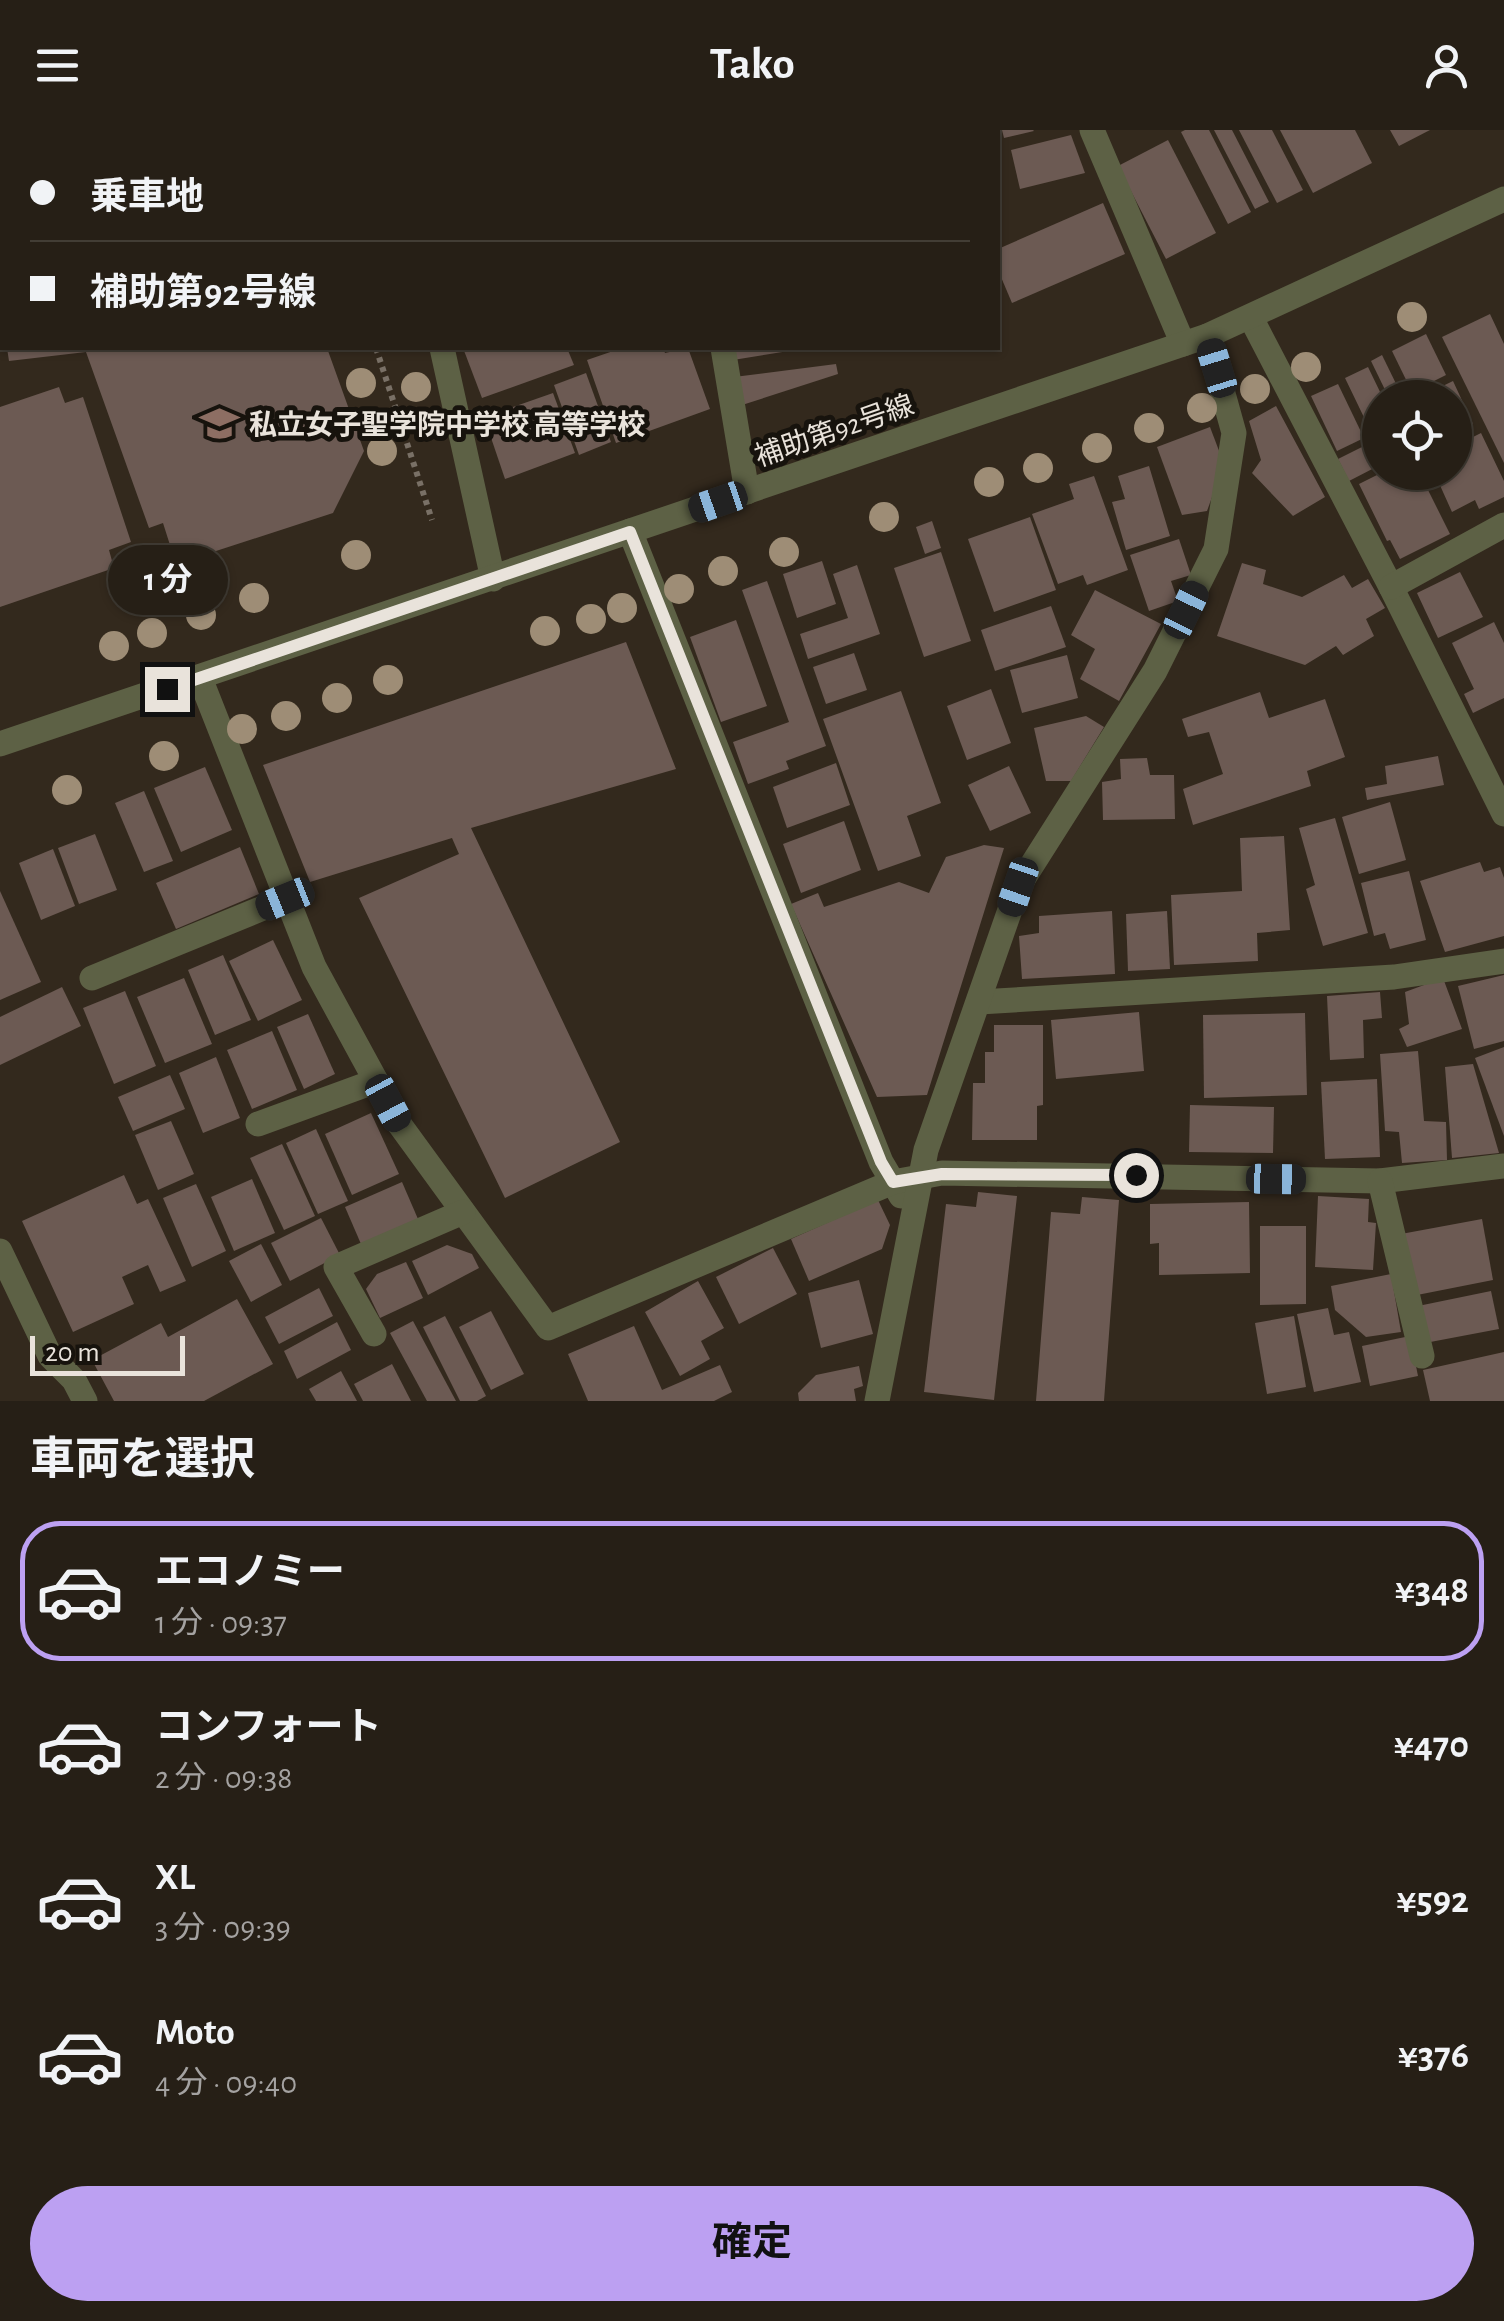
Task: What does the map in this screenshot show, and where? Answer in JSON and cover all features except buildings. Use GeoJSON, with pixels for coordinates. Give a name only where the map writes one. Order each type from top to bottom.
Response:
{"type":"FeatureCollection","features":[{"type":"Feature","properties":{"kind":"street"},"geometry":{"type":"LineString","coordinates":[[877,1401],[926,1150],[1018,887],[1155,671],[1216,549],[1234,433],[1195,340],[1092,130]]}},
{"type":"Feature","properties":{"kind":"street","name":"補助第92号線"},"geometry":{"type":"LineString","coordinates":[[0,744],[1195,340],[1251,318],[1504,199]]}},
{"type":"Feature","properties":{"kind":"street"},"geometry":{"type":"LineString","coordinates":[[1251,318],[1504,814]]}},
{"type":"Feature","properties":{"kind":"street"},"geometry":{"type":"LineString","coordinates":[[442,350],[493,579]]}},
{"type":"Feature","properties":{"kind":"street"},"geometry":{"type":"LineString","coordinates":[[724,350],[747,492]]}},
{"type":"Feature","properties":{"kind":"street"},"geometry":{"type":"LineString","coordinates":[[1392,588],[1504,526]]}},
{"type":"Feature","properties":{"kind":"street"},"geometry":{"type":"LineString","coordinates":[[630,532],[873,1143],[914,1218]]}},
{"type":"Feature","properties":{"kind":"street"},"geometry":{"type":"LineString","coordinates":[[200,678],[314,967],[400,1125],[548,1328],[893,1182],[922,1176],[1380,1181],[1504,1166]]}},
{"type":"Feature","properties":{"kind":"street"},"geometry":{"type":"LineString","coordinates":[[92,978],[285,899]]}},
{"type":"Feature","properties":{"kind":"street"},"geometry":{"type":"LineString","coordinates":[[979,1002],[1394,977],[1504,961]]}},
{"type":"Feature","properties":{"kind":"street"},"geometry":{"type":"LineString","coordinates":[[258,1124],[376,1081]]}},
{"type":"Feature","properties":{"kind":"street"},"geometry":{"type":"LineString","coordinates":[[1380,1181],[1422,1356]]}},
{"type":"Feature","properties":{"kind":"street"},"geometry":{"type":"LineString","coordinates":[[374,1334],[336,1266],[463,1212]]}},
{"type":"Feature","properties":{"kind":"street"},"geometry":{"type":"LineString","coordinates":[[0,1251],[50,1356],[74,1380],[85,1401]]}},
{"type":"Feature","properties":{"kind":"path"},"geometry":{"type":"LineString","coordinates":[[377,350],[432,520]]}},
{"type":"Feature","properties":{"kind":"place","name":"私立女子聖学院中学校 高等学校"},"geometry":{"type":"Point","coordinates":[219,424]}},
{"type":"Feature","properties":{"kind":"route"},"geometry":{"type":"LineString","coordinates":[[167,689],[630,532],[881,1162],[893,1182],[942,1174],[1136,1175]]}}]}
